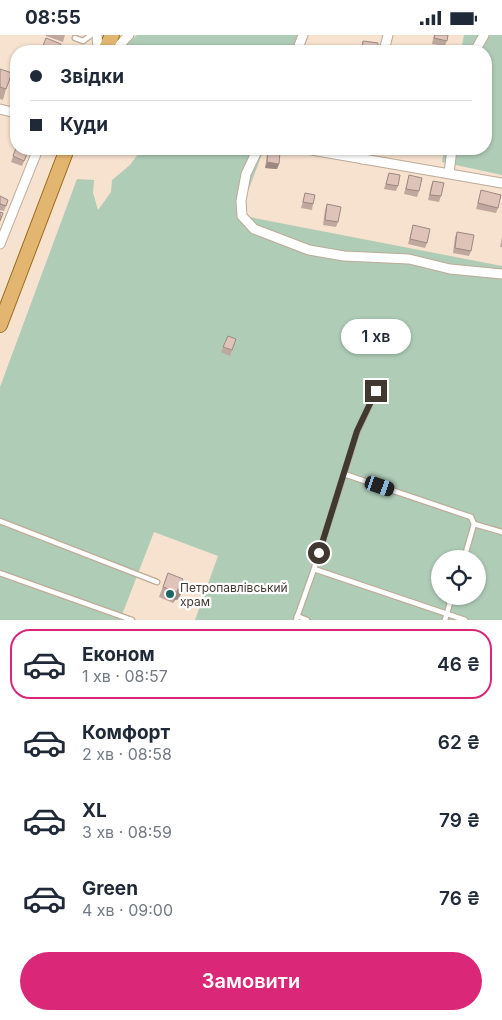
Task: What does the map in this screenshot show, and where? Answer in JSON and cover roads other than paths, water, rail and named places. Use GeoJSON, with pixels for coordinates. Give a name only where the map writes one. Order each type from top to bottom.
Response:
{"type":"FeatureCollection","features":[{"type":"Feature","properties":{"kind":"main road"},"geometry":{"type":"LineString","coordinates":[[0,325],[64,155]]}},
{"type":"Feature","properties":{"kind":"street"},"geometry":{"type":"LineString","coordinates":[[120,45],[129,35]]}},
{"type":"Feature","properties":{"kind":"street"},"geometry":{"type":"LineString","coordinates":[[0,244],[36,155]]}},
{"type":"Feature","properties":{"kind":"street"},"geometry":{"type":"LineString","coordinates":[[255,155],[246,174],[241,201],[242,216],[254,229],[308,250],[344,255],[409,259],[450,269],[502,274]]}},
{"type":"Feature","properties":{"kind":"street"},"geometry":{"type":"LineString","coordinates":[[340,155],[502,183]]}},
{"type":"Feature","properties":{"kind":"street"},"geometry":{"type":"LineString","coordinates":[[362,159],[363,155]]}},
{"type":"Feature","properties":{"kind":"street"},"geometry":{"type":"LineString","coordinates":[[449,173],[451,155]]}},
{"type":"Feature","properties":{"kind":"lane"},"geometry":{"type":"LineString","coordinates":[[75,38],[83,41],[91,35]]}},
{"type":"Feature","properties":{"kind":"lane"},"geometry":{"type":"LineString","coordinates":[[307,620],[296,618],[314,569],[357,431],[376,391]]}},
{"type":"Feature","properties":{"kind":"lane"},"geometry":{"type":"LineString","coordinates":[[344,474],[471,517],[474,524],[467,550]]}},
{"type":"Feature","properties":{"kind":"lane"},"geometry":{"type":"LineString","coordinates":[[0,521],[157,582]]}},
{"type":"Feature","properties":{"kind":"lane"},"geometry":{"type":"LineString","coordinates":[[474,524],[502,533]]}},
{"type":"Feature","properties":{"kind":"lane"},"geometry":{"type":"LineString","coordinates":[[314,569],[465,620]]}},
{"type":"Feature","properties":{"kind":"lane"},"geometry":{"type":"LineString","coordinates":[[0,573],[132,620]]}},
{"type":"Feature","properties":{"kind":"lane"},"geometry":{"type":"LineString","coordinates":[[445,620],[450,605]]}},
{"type":"Feature","properties":{"kind":"place","name":"Петропавлівський храм"},"geometry":{"type":"Point","coordinates":[170,594]}}]}
